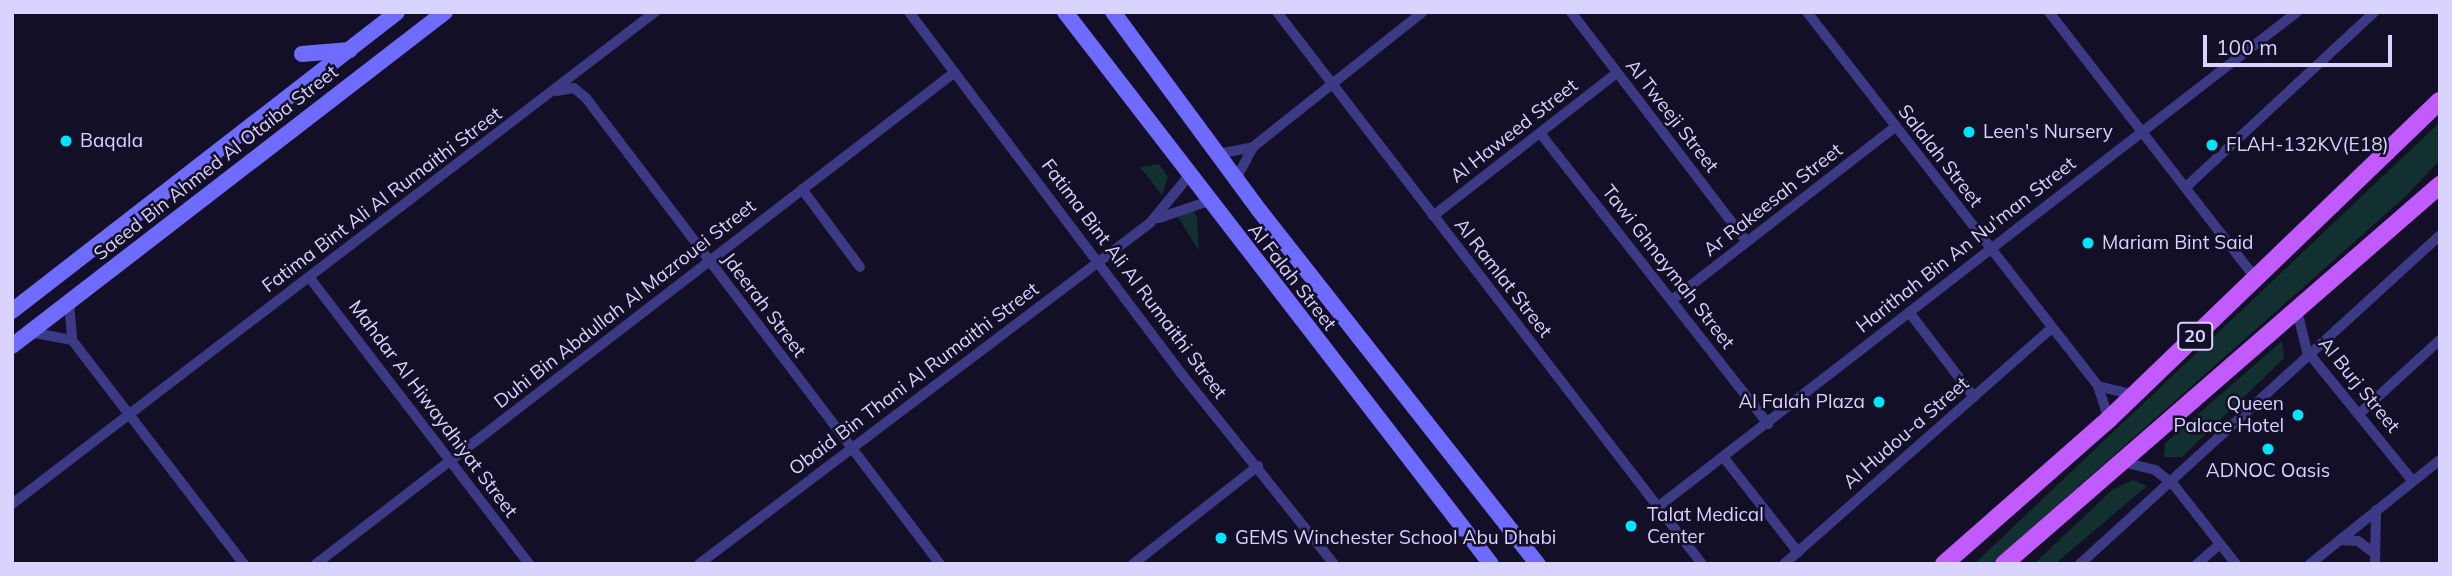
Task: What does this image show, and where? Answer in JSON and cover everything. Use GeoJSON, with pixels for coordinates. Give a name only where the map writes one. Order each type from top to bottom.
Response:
{"type":"FeatureCollection","features":[{"type":"Feature","properties":{"kind":"main road","name":"Saeed Bin Ahmed Al Otaiba Street"},"geometry":{"type":"LineString","coordinates":[[12,311],[397,12]]}},
{"type":"Feature","properties":{"kind":"main road","name":"Saeed Bin Ahmed Al Otaiba Street"},"geometry":{"type":"LineString","coordinates":[[12,346],[445,12]]}},
{"type":"Feature","properties":{"kind":"main road","name":"Al Falah Street"},"geometry":{"type":"LineString","coordinates":[[1065,12],[1206,202],[1490,564]]}},
{"type":"Feature","properties":{"kind":"main road","name":"Al Falah Street"},"geometry":{"type":"LineString","coordinates":[[1113,12],[1218,154],[1538,564]]}},
{"type":"Feature","properties":{"kind":"main road"},"geometry":{"type":"LineString","coordinates":[[302,54],[350,50]]}},
{"type":"Feature","properties":{"kind":"main road","name":"20"},"geometry":{"type":"LineString","coordinates":[[1944,564],[2109,419],[2440,101]]}},
{"type":"Feature","properties":{"kind":"main road","name":"20"},"geometry":{"type":"LineString","coordinates":[[2004,564],[2296,304],[2440,185]]}},
{"type":"Feature","properties":{"kind":"street","name":"Fatima Bint Ali Al Rumaithi Street"},"geometry":{"type":"LineString","coordinates":[[12,504],[131,417],[655,12]]}},
{"type":"Feature","properties":{"kind":"street","name":"Fatima Bint Ali Al Rumaithi Street"},"geometry":{"type":"LineString","coordinates":[[909,12],[1334,564]]}},
{"type":"Feature","properties":{"kind":"street","name":"Al Ramlat Street"},"geometry":{"type":"LineString","coordinates":[[1277,12],[1702,564]]}},
{"type":"Feature","properties":{"kind":"street"},"geometry":{"type":"LineString","coordinates":[[1218,154],[1253,146],[1423,12]]}},
{"type":"Feature","properties":{"kind":"street","name":"Al Tweeji Street"},"geometry":{"type":"LineString","coordinates":[[1571,12],[1746,241]]}},
{"type":"Feature","properties":{"kind":"street","name":"Salalah Street"},"geometry":{"type":"LineString","coordinates":[[1807,12],[2098,386],[2109,419]]}},
{"type":"Feature","properties":{"kind":"street"},"geometry":{"type":"LineString","coordinates":[[2049,12],[2255,278]]}},
{"type":"Feature","properties":{"kind":"street","name":"Harithah Bin An Nu'man Street"},"geometry":{"type":"LineString","coordinates":[[1659,506],[2297,12]]}},
{"type":"Feature","properties":{"kind":"street"},"geometry":{"type":"LineString","coordinates":[[2186,187],[2374,12]]}},
{"type":"Feature","properties":{"kind":"street","name":"Duhi Bin Abdullah Al Mazrouei Street"},"geometry":{"type":"LineString","coordinates":[[316,564],[955,72]]}},
{"type":"Feature","properties":{"kind":"street","name":"Al Haweed Street"},"geometry":{"type":"LineString","coordinates":[[1433,216],[1617,74]]}},
{"type":"Feature","properties":{"kind":"street","name":"Jdeerah Street"},"geometry":{"type":"LineString","coordinates":[[550,93],[579,91],[940,564]]}},
{"type":"Feature","properties":{"kind":"street","name":"Ar Rakeesah Street"},"geometry":{"type":"LineString","coordinates":[[1672,300],[1895,127]]}},
{"type":"Feature","properties":{"kind":"street","name":"Tawi Ghnaymah Street"},"geometry":{"type":"LineString","coordinates":[[1540,133],[1768,424]]}},
{"type":"Feature","properties":{"kind":"street"},"geometry":{"type":"LineString","coordinates":[[1237,178],[1253,146]]}},
{"type":"Feature","properties":{"kind":"street","name":"Obaid Bin Thani Al Rumaithi Street"},"geometry":{"type":"LineString","coordinates":[[699,564],[1150,223],[1188,177]]}},
{"type":"Feature","properties":{"kind":"street"},"geometry":{"type":"LineString","coordinates":[[802,189],[860,267]]}},
{"type":"Feature","properties":{"kind":"street","name":"Obaid Bin Thani Al Rumaithi Street"},"geometry":{"type":"LineString","coordinates":[[1150,223],[1206,202]]}},
{"type":"Feature","properties":{"kind":"street"},"geometry":{"type":"LineString","coordinates":[[2080,564],[2173,484],[2307,351],[2440,235]]}},
{"type":"Feature","properties":{"kind":"street","name":"Mahdar Al Hiwaydhiyat Street"},"geometry":{"type":"LineString","coordinates":[[309,277],[529,564]]}},
{"type":"Feature","properties":{"kind":"street"},"geometry":{"type":"LineString","coordinates":[[69,303],[72,340],[244,564]]}},
{"type":"Feature","properties":{"kind":"street","name":"Al Burj Street"},"geometry":{"type":"LineString","coordinates":[[2296,304],[2307,351],[2412,480]]}},
{"type":"Feature","properties":{"kind":"street"},"geometry":{"type":"LineString","coordinates":[[1909,312],[1974,397]]}},
{"type":"Feature","properties":{"kind":"street","name":"Al Hudou-a Street"},"geometry":{"type":"LineString","coordinates":[[1784,564],[2052,328]]}},
{"type":"Feature","properties":{"kind":"street"},"geometry":{"type":"LineString","coordinates":[[30,332],[72,340]]}},
{"type":"Feature","properties":{"kind":"street"},"geometry":{"type":"LineString","coordinates":[[2360,413],[2440,340]]}},
{"type":"Feature","properties":{"kind":"street"},"geometry":{"type":"LineString","coordinates":[[2098,386],[2133,395]]}},
{"type":"Feature","properties":{"kind":"street"},"geometry":{"type":"LineString","coordinates":[[1724,458],[1798,552]]}},
{"type":"Feature","properties":{"kind":"street"},"geometry":{"type":"LineString","coordinates":[[2310,564],[2440,460]]}},
{"type":"Feature","properties":{"kind":"street"},"geometry":{"type":"LineString","coordinates":[[2119,461],[2155,470],[2173,484],[2236,564]]}},
{"type":"Feature","properties":{"kind":"street"},"geometry":{"type":"LineString","coordinates":[[1133,564],[1258,466]]}},
{"type":"Feature","properties":{"kind":"street"},"geometry":{"type":"LineString","coordinates":[[2375,510],[2375,558]]}},
{"type":"Feature","properties":{"kind":"street"},"geometry":{"type":"LineString","coordinates":[[2339,540],[2358,541],[2375,558]]}},
{"type":"Feature","properties":{"kind":"street"},"geometry":{"type":"LineString","coordinates":[[2197,564],[2220,544]]}},
{"type":"Feature","properties":{"kind":"street"},"geometry":{"type":"LineString","coordinates":[[713,553],[722,564]]}},
{"type":"Feature","properties":{"kind":"green space"},"geometry":{"type":"Polygon","coordinates":[[[2440,122],[2440,160],[2405,197],[1991,564],[1974,564],[2440,122]]]}},
{"type":"Feature","properties":{"kind":"green space"},"geometry":{"type":"Polygon","coordinates":[[[1159,164],[1168,177],[1162,195],[1140,167],[1159,164]]]}},
{"type":"Feature","properties":{"kind":"green space"},"geometry":{"type":"Polygon","coordinates":[[[1189,205],[1197,217],[1199,251],[1175,212],[1189,205]]]}},
{"type":"Feature","properties":{"kind":"green space"},"geometry":{"type":"Polygon","coordinates":[[[2282,341],[2284,358],[2182,457],[2164,457],[2165,443],[2282,341]]]}},
{"type":"Feature","properties":{"kind":"green space"},"geometry":{"type":"Polygon","coordinates":[[[2133,480],[2147,486],[2055,564],[2034,564],[2112,490],[2133,480]]]}},
{"type":"Feature","properties":{"kind":"place","name":"Leen's Nursery"},"geometry":{"type":"Point","coordinates":[1969,132]}},
{"type":"Feature","properties":{"kind":"place","name":"Baqala"},"geometry":{"type":"Point","coordinates":[66,141]}},
{"type":"Feature","properties":{"kind":"place","name":"FLAH-132KV(E18)"},"geometry":{"type":"Point","coordinates":[2212,145]}},
{"type":"Feature","properties":{"kind":"place","name":"Mariam Bint Said"},"geometry":{"type":"Point","coordinates":[2088,243]}},
{"type":"Feature","properties":{"kind":"place","name":"Al Falah Plaza"},"geometry":{"type":"Point","coordinates":[1879,402]}},
{"type":"Feature","properties":{"kind":"place","name":"Queen Palace Hotel"},"geometry":{"type":"Point","coordinates":[2298,415]}},
{"type":"Feature","properties":{"kind":"place","name":"ADNOC Oasis"},"geometry":{"type":"Point","coordinates":[2268,449]}},
{"type":"Feature","properties":{"kind":"place","name":"Talat Medical Center"},"geometry":{"type":"Point","coordinates":[1631,526]}},
{"type":"Feature","properties":{"kind":"place","name":"GEMS Winchester School Abu Dhabi"},"geometry":{"type":"Point","coordinates":[1221,538]}}]}
